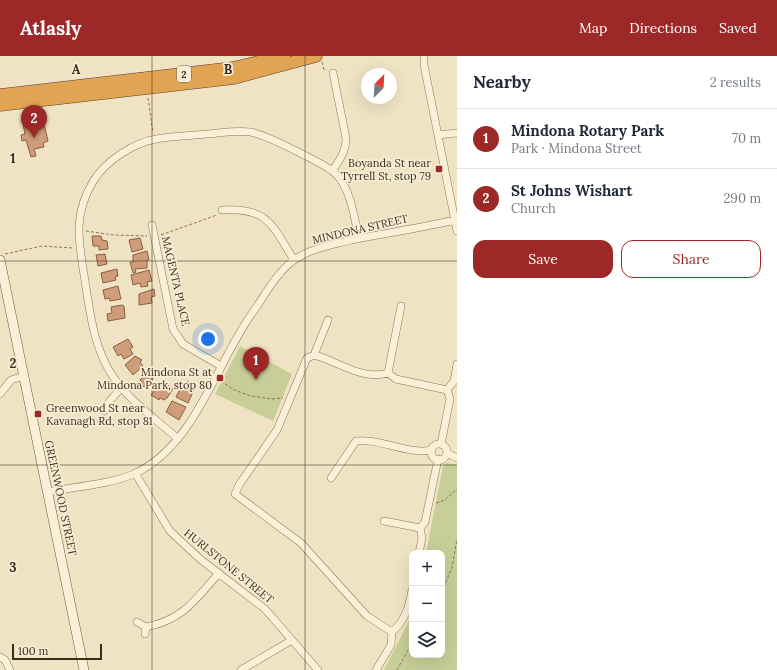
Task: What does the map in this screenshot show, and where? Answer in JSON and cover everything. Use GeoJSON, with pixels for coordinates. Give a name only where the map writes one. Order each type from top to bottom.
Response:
{"type":"FeatureCollection","features":[{"type":"Feature","properties":{"kind":"highway","name":"2"},"geometry":{"type":"LineString","coordinates":[[0,95],[233,68],[284,56]]}},
{"type":"Feature","properties":{"kind":"highway","name":"2"},"geometry":{"type":"LineString","coordinates":[[0,106],[234,78],[319,58]]}},
{"type":"Feature","properties":{"kind":"street"},"geometry":{"type":"LineString","coordinates":[[418,56],[424,65]]}},
{"type":"Feature","properties":{"kind":"street"},"geometry":{"type":"LineString","coordinates":[[424,56],[424,65],[457,231]]}},
{"type":"Feature","properties":{"kind":"street"},"geometry":{"type":"LineString","coordinates":[[332,171],[342,157],[346,147],[346,138],[333,73]]}},
{"type":"Feature","properties":{"kind":"street"},"geometry":{"type":"LineString","coordinates":[[178,439],[121,388],[103,360],[96,338],[78,230],[79,215],[85,196],[94,179],[106,165],[120,155],[154,139],[249,132],[269,137],[332,171],[348,193],[359,239]]}},
{"type":"Feature","properties":{"kind":"street"},"geometry":{"type":"LineString","coordinates":[[438,135],[457,133]]}},
{"type":"Feature","properties":{"kind":"street"},"geometry":{"type":"LineString","coordinates":[[222,210],[245,210],[265,218],[271,224],[294,260]]}},
{"type":"Feature","properties":{"kind":"street","name":"MINDONA STREET"},"geometry":{"type":"LineString","coordinates":[[47,492],[110,480],[135,473],[156,460],[178,439],[197,411],[240,330],[280,276],[294,260],[320,248],[455,220]]}},
{"type":"Feature","properties":{"kind":"street","name":"MAGENTA PLACE"},"geometry":{"type":"LineString","coordinates":[[152,225],[171,319],[178,337],[183,344],[196,353],[221,366]]}},
{"type":"Feature","properties":{"kind":"street","name":"GREENWOOD STREET"},"geometry":{"type":"LineString","coordinates":[[3,257],[24,376],[84,670]]}},
{"type":"Feature","properties":{"kind":"street"},"geometry":{"type":"LineString","coordinates":[[388,373],[401,306]]}},
{"type":"Feature","properties":{"kind":"street"},"geometry":{"type":"LineString","coordinates":[[314,355],[328,320]]}},
{"type":"Feature","properties":{"kind":"street"},"geometry":{"type":"LineString","coordinates":[[392,632],[367,616],[301,543],[235,494],[239,485],[277,430],[307,358],[314,355],[359,372],[377,375],[388,373],[396,379],[448,390]]}},
{"type":"Feature","properties":{"kind":"street"},"geometry":{"type":"LineString","coordinates":[[441,444],[450,399],[448,390],[454,381],[457,364]]}},
{"type":"Feature","properties":{"kind":"street"},"geometry":{"type":"LineString","coordinates":[[0,394],[11,380],[24,376]]}},
{"type":"Feature","properties":{"kind":"street"},"geometry":{"type":"LineString","coordinates":[[104,411],[108,403],[121,388]]}},
{"type":"Feature","properties":{"kind":"street"},"geometry":{"type":"LineString","coordinates":[[331,478],[356,442],[372,442],[422,452],[432,450],[436,444],[441,444],[445,446],[447,453],[457,458]]}},
{"type":"Feature","properties":{"kind":"street"},"geometry":{"type":"LineString","coordinates":[[432,450],[434,457],[438,459]]}},
{"type":"Feature","properties":{"kind":"street"},"geometry":{"type":"LineString","coordinates":[[438,459],[443,458],[447,453]]}},
{"type":"Feature","properties":{"kind":"street"},"geometry":{"type":"LineString","coordinates":[[420,528],[425,522],[438,459]]}},
{"type":"Feature","properties":{"kind":"street","name":"HURLSTONE STREET"},"geometry":{"type":"LineString","coordinates":[[135,473],[170,532],[200,558],[265,609],[318,670]]}},
{"type":"Feature","properties":{"kind":"street"},"geometry":{"type":"LineString","coordinates":[[384,521],[420,528]]}},
{"type":"Feature","properties":{"kind":"street"},"geometry":{"type":"LineString","coordinates":[[420,528],[422,538],[420,550]]}},
{"type":"Feature","properties":{"kind":"street"},"geometry":{"type":"LineString","coordinates":[[137,622],[145,631],[174,619],[188,609],[219,573]]}},
{"type":"Feature","properties":{"kind":"street"},"geometry":{"type":"LineString","coordinates":[[376,670],[391,645],[392,632],[400,625],[405,616],[409,601]]}},
{"type":"Feature","properties":{"kind":"street"},"geometry":{"type":"LineString","coordinates":[[241,670],[292,640]]}},
{"type":"Feature","properties":{"kind":"street"},"geometry":{"type":"LineString","coordinates":[[0,657],[5,660],[10,670]]}},
{"type":"Feature","properties":{"kind":"path"},"geometry":{"type":"LineString","coordinates":[[319,58],[324,70],[333,73]]}},
{"type":"Feature","properties":{"kind":"path"},"geometry":{"type":"LineString","coordinates":[[148,94],[154,139]]}},
{"type":"Feature","properties":{"kind":"path"},"geometry":{"type":"LineString","coordinates":[[78,230],[114,235],[147,236],[154,238],[216,216],[222,210]]}},
{"type":"Feature","properties":{"kind":"path"},"geometry":{"type":"LineString","coordinates":[[3,257],[42,246],[80,248]]}},
{"type":"Feature","properties":{"kind":"path"},"geometry":{"type":"LineString","coordinates":[[220,380],[234,390],[251,396],[272,399],[282,397],[289,400]]}},
{"type":"Feature","properties":{"kind":"path"},"geometry":{"type":"LineString","coordinates":[[430,502],[440,502],[457,489]]}},
{"type":"Feature","properties":{"kind":"path"},"geometry":{"type":"LineString","coordinates":[[444,586],[452,567],[457,539]]}},
{"type":"Feature","properties":{"kind":"path"},"geometry":{"type":"LineString","coordinates":[[397,670],[409,648]]}},
{"type":"Feature","properties":{"kind":"green space"},"geometry":{"type":"Polygon","coordinates":[[[240,346],[292,374],[273,421],[215,394],[240,346]]]}},
{"type":"Feature","properties":{"kind":"green space"},"geometry":{"type":"Polygon","coordinates":[[[447,463],[457,465],[457,670],[384,670],[409,621],[409,658],[445,658],[445,550],[427,550],[443,466],[447,463]]]}},
{"type":"Feature","properties":{"kind":"building"},"geometry":{"type":"Polygon","coordinates":[[[38,121],[39,125],[44,124],[48,141],[43,143],[44,147],[34,149],[36,156],[31,157],[26,140],[22,141],[21,135],[25,134],[23,124],[38,121]]]}},
{"type":"Feature","properties":{"kind":"building"},"geometry":{"type":"Polygon","coordinates":[[[92,236],[101,236],[102,240],[107,241],[108,249],[99,250],[99,246],[93,246],[92,236]]]}},
{"type":"Feature","properties":{"kind":"building"},"geometry":{"type":"Polygon","coordinates":[[[140,238],[143,249],[132,252],[129,240],[140,238]]]}},
{"type":"Feature","properties":{"kind":"building"},"geometry":{"type":"Polygon","coordinates":[[[147,251],[149,260],[147,260],[147,268],[135,269],[136,272],[133,273],[130,262],[133,262],[133,255],[147,251]]]}},
{"type":"Feature","properties":{"kind":"building"},"geometry":{"type":"Polygon","coordinates":[[[105,254],[107,264],[98,266],[96,255],[105,254]]]}},
{"type":"Feature","properties":{"kind":"building"},"geometry":{"type":"Polygon","coordinates":[[[117,269],[118,276],[115,277],[116,280],[103,283],[101,273],[117,269]]]}},
{"type":"Feature","properties":{"kind":"building"},"geometry":{"type":"Polygon","coordinates":[[[149,270],[152,281],[147,282],[148,286],[141,287],[140,283],[133,285],[131,275],[149,270]]]}},
{"type":"Feature","properties":{"kind":"building"},"geometry":{"type":"Polygon","coordinates":[[[118,286],[121,299],[110,301],[109,298],[105,299],[103,290],[118,286]]]}},
{"type":"Feature","properties":{"kind":"building"},"geometry":{"type":"Polygon","coordinates":[[[154,289],[155,296],[151,297],[152,303],[139,305],[139,294],[154,289]]]}},
{"type":"Feature","properties":{"kind":"building"},"geometry":{"type":"Polygon","coordinates":[[[124,306],[125,318],[108,321],[107,314],[112,313],[111,307],[124,306]]]}},
{"type":"Feature","properties":{"kind":"building"},"geometry":{"type":"Polygon","coordinates":[[[128,339],[133,347],[130,349],[133,354],[124,359],[121,354],[118,356],[113,347],[128,339]]]}},
{"type":"Feature","properties":{"kind":"building"},"geometry":{"type":"Polygon","coordinates":[[[135,356],[142,360],[140,362],[143,366],[133,375],[125,365],[135,356]]]}},
{"type":"Feature","properties":{"kind":"building"},"geometry":{"type":"Polygon","coordinates":[[[147,373],[149,376],[150,374],[153,375],[153,378],[149,387],[147,385],[145,387],[141,385],[143,383],[140,380],[147,373]]]}},
{"type":"Feature","properties":{"kind":"building"},"geometry":{"type":"Polygon","coordinates":[[[162,381],[173,389],[167,398],[164,400],[160,398],[159,400],[151,395],[162,381]]]}},
{"type":"Feature","properties":{"kind":"building"},"geometry":{"type":"Polygon","coordinates":[[[187,381],[196,385],[188,403],[176,397],[182,385],[184,386],[187,381]]]}},
{"type":"Feature","properties":{"kind":"building"},"geometry":{"type":"Polygon","coordinates":[[[172,401],[186,407],[179,420],[166,412],[172,401]]]}},
{"type":"Feature","properties":{"kind":"place","name":"St Johns Wishart"},"geometry":{"type":"Point","coordinates":[34,138]}},
{"type":"Feature","properties":{"kind":"place","name":"Boyanda St near Tyrrell St, stop 79"},"geometry":{"type":"Point","coordinates":[439,169]}},
{"type":"Feature","properties":{"kind":"place","name":"Mindona St at Mindona Park, stop 80"},"geometry":{"type":"Point","coordinates":[220,378]}},
{"type":"Feature","properties":{"kind":"place","name":"Mindona Rotary Park"},"geometry":{"type":"Point","coordinates":[256,380]}},
{"type":"Feature","properties":{"kind":"place","name":"Greenwood St near Kavanagh Rd, stop 81"},"geometry":{"type":"Point","coordinates":[38,414]}}]}
